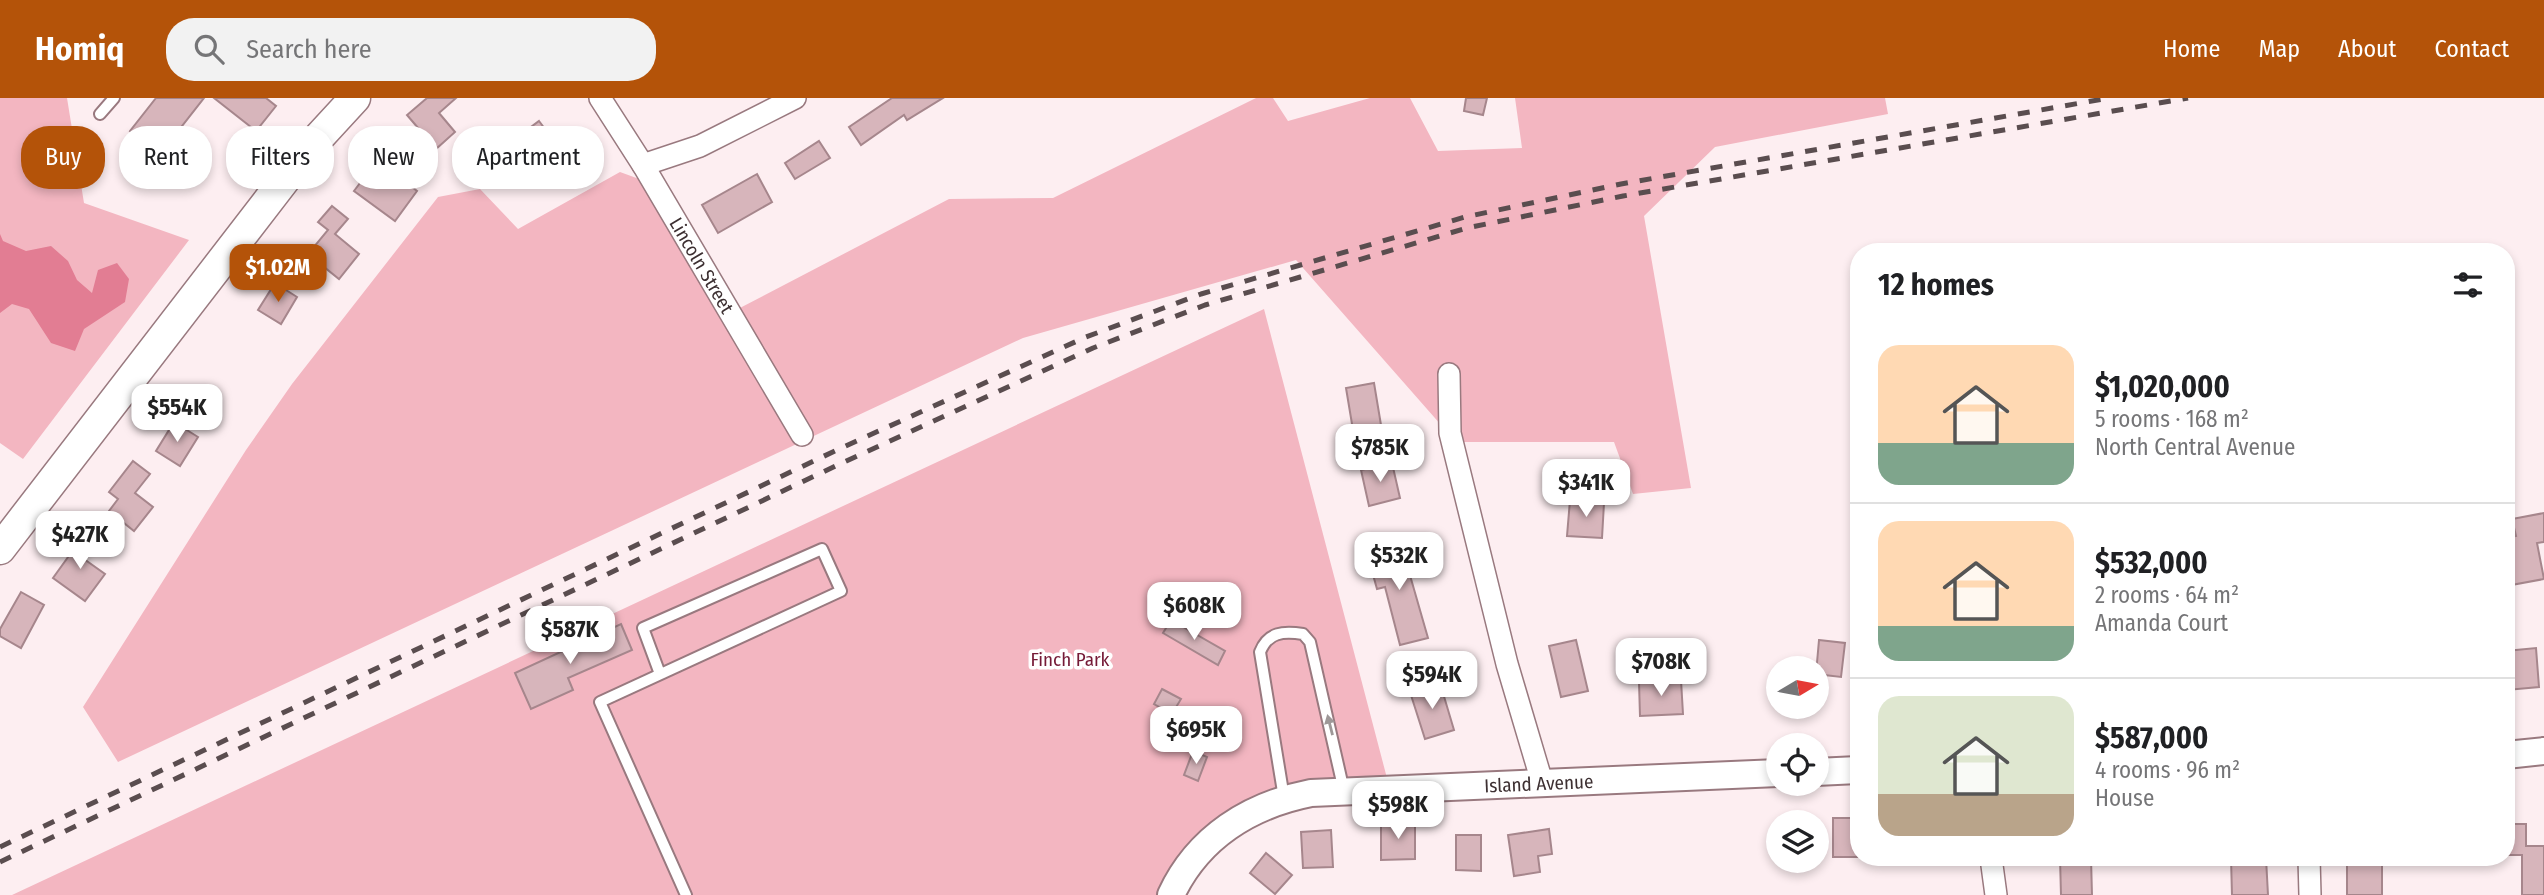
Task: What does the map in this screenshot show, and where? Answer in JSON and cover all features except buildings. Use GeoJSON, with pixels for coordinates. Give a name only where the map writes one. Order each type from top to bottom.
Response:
{"type":"FeatureCollection","features":[{"type":"Feature","properties":{"kind":"main road"},"geometry":{"type":"LineString","coordinates":[[0,550],[346,102]]}},
{"type":"Feature","properties":{"kind":"street","name":"Lincoln Street"},"geometry":{"type":"LineString","coordinates":[[600,98],[643,165],[803,435]]}},
{"type":"Feature","properties":{"kind":"street"},"geometry":{"type":"LineString","coordinates":[[643,165],[700,146],[795,98]]}},
{"type":"Feature","properties":{"kind":"street"},"geometry":{"type":"LineString","coordinates":[[1449,374],[1450,433],[1507,664],[1542,782]]}},
{"type":"Feature","properties":{"kind":"street"},"geometry":{"type":"LineString","coordinates":[[2515,754],[2544,751]]}},
{"type":"Feature","properties":{"kind":"street"},"geometry":{"type":"LineString","coordinates":[[1829,771],[1850,770]]}},
{"type":"Feature","properties":{"kind":"street","name":"Island Avenue"},"geometry":{"type":"LineString","coordinates":[[1171,895],[1191,862],[1209,841],[1240,818],[1284,799],[1344,792],[1766,773]]}},
{"type":"Feature","properties":{"kind":"street"},"geometry":{"type":"LineString","coordinates":[[1992,866],[1996,895]]}},
{"type":"Feature","properties":{"kind":"street"},"geometry":{"type":"LineString","coordinates":[[2309,866],[2310,895]]}},
{"type":"Feature","properties":{"kind":"lane"},"geometry":{"type":"LineString","coordinates":[[100,114],[114,98]]}},
{"type":"Feature","properties":{"kind":"lane"},"geometry":{"type":"LineString","coordinates":[[660,674],[643,628],[821,549],[841,591],[600,702],[686,895]]}},
{"type":"Feature","properties":{"kind":"lane"},"geometry":{"type":"LineString","coordinates":[[1284,799],[1260,652],[1264,641],[1275,634],[1287,632],[1303,634],[1310,642],[1344,792]]}},
{"type":"Feature","properties":{"kind":"green space"},"geometry":{"type":"Polygon","coordinates":[[[0,98],[67,98],[72,126],[21,126],[21,189],[82,189],[84,203],[189,240],[23,459],[0,443],[0,98]]]}},
{"type":"Feature","properties":{"kind":"green space"},"geometry":{"type":"Polygon","coordinates":[[[1256,98],[1273,98],[1288,121],[1370,98],[1410,98],[1438,151],[1522,148],[1515,98],[1885,98],[1888,114],[1715,147],[1644,216],[1691,488],[1633,494],[1614,442],[1456,442],[1296,260],[1023,338],[118,762],[83,707],[246,450],[292,384],[438,197],[480,189],[518,229],[590,189],[604,189],[604,181],[620,172],[661,187],[736,310],[949,199],[1053,198],[1256,98]]]}},
{"type":"Feature","properties":{"kind":"green space","name":"Finch Park"},"geometry":{"type":"Polygon","coordinates":[[[1264,309],[1388,782],[1303,792],[1200,855],[1182,895],[12,895],[1264,309]]]}},
{"type":"Feature","properties":{"kind":"shaded area"},"geometry":{"type":"Polygon","coordinates":[[[0,234],[3,241],[26,251],[51,246],[68,261],[77,280],[92,293],[98,270],[117,263],[129,279],[125,302],[84,329],[75,351],[51,343],[29,309],[12,304],[0,313],[0,234]]]}},
{"type":"Feature","properties":{"kind":"railway"},"geometry":{"type":"LineString","coordinates":[[0,847],[839,449],[1086,337],[1201,294],[1465,217],[1621,184],[2109,98]]}},
{"type":"Feature","properties":{"kind":"railway"},"geometry":{"type":"LineString","coordinates":[[0,862],[844,462],[1093,348],[1205,305],[1467,228],[1623,196],[2188,98]]}}]}
